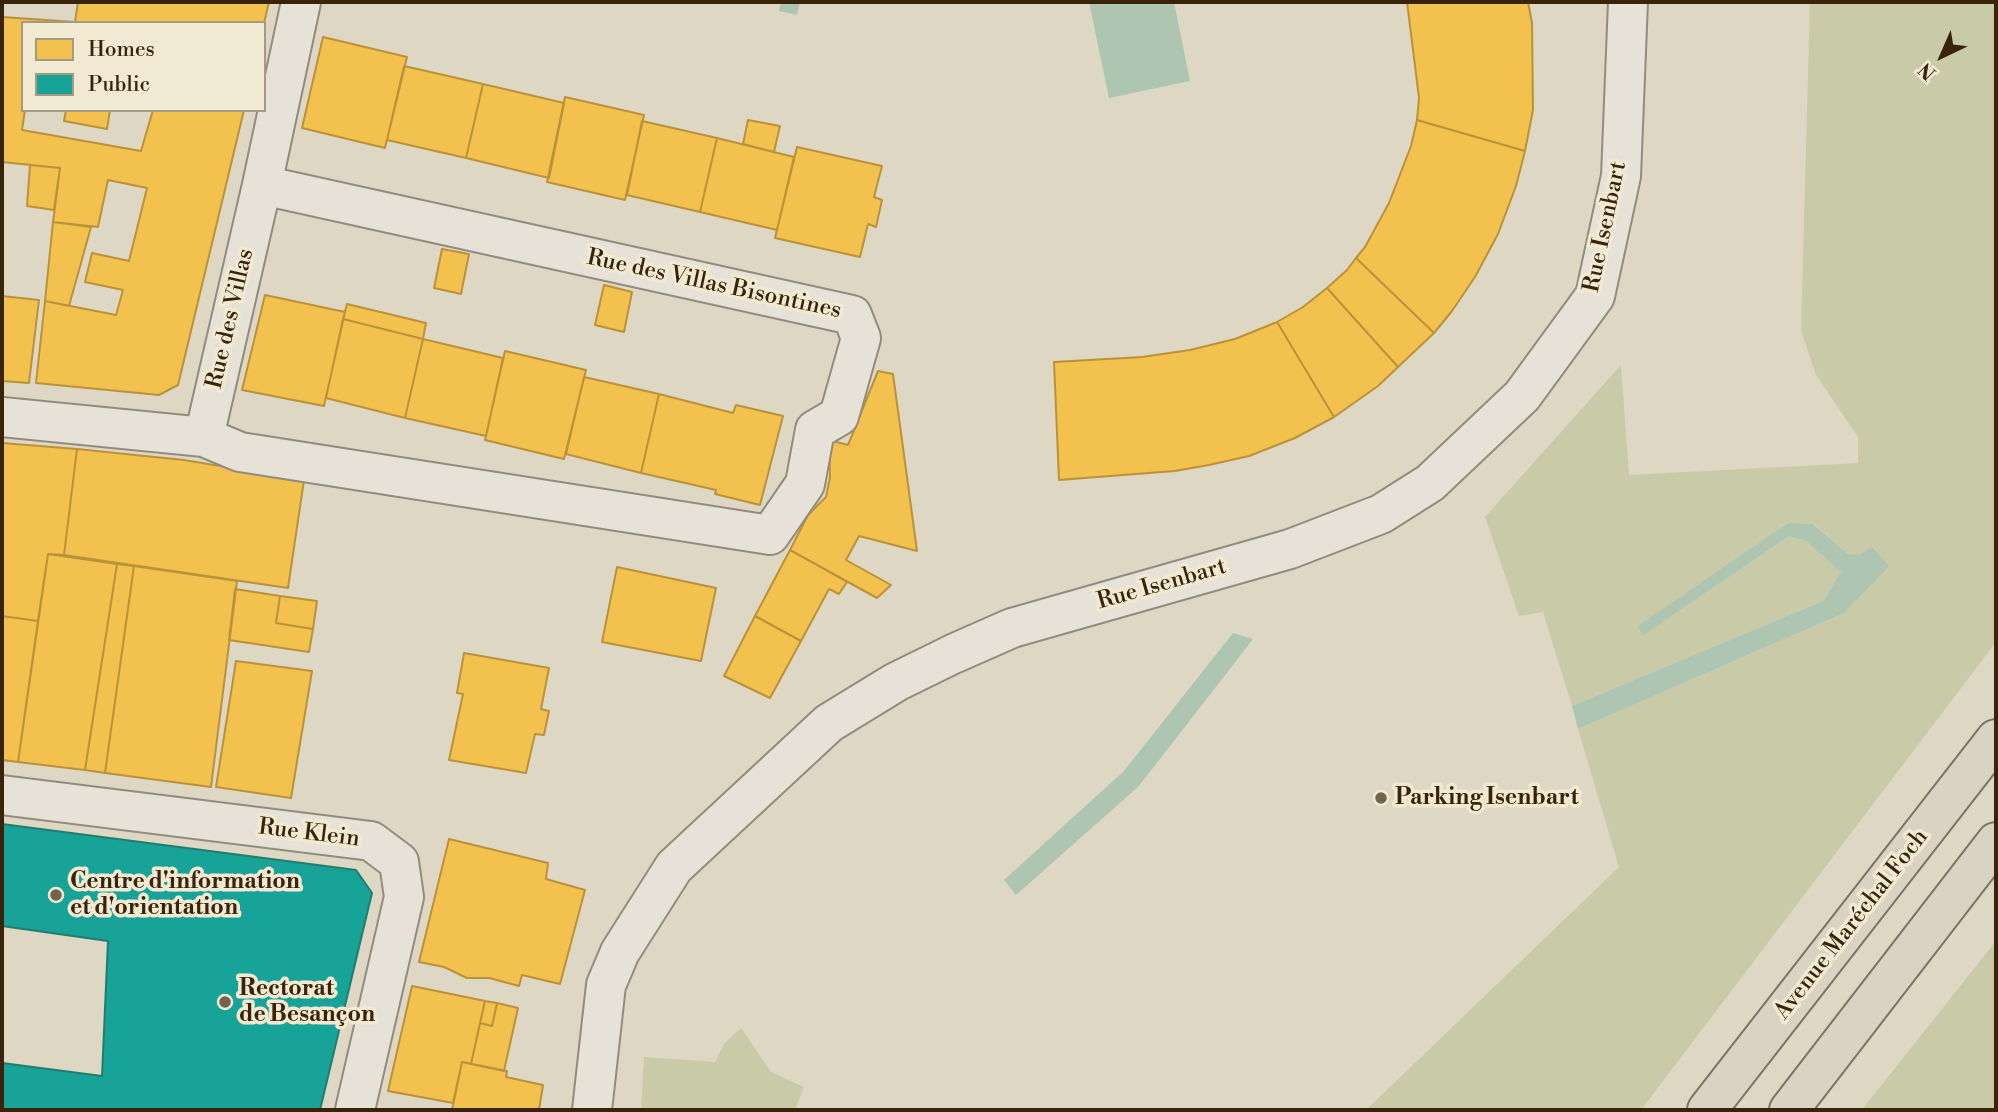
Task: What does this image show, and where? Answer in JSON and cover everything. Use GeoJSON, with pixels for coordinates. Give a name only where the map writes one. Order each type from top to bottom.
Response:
{"type":"FeatureCollection","features":[{"type":"Feature","properties":{"kind":"main road","name":"Avenue Maréchal Foch"},"geometry":{"type":"LineString","coordinates":[[1707,1110],[1996,739]]}},
{"type":"Feature","properties":{"kind":"main road"},"geometry":{"type":"LineString","coordinates":[[1789,1110],[1996,842]]}},
{"type":"Feature","properties":{"kind":"street","name":"Rue des Villas"},"geometry":{"type":"LineString","coordinates":[[204,437],[301,2]]}},
{"type":"Feature","properties":{"kind":"street","name":"Rue Isenbart"},"geometry":{"type":"LineString","coordinates":[[592,1110],[606,985],[620,953],[674,867],[829,723],[896,682],[953,653],[1012,628],[1290,549],[1381,514],[1430,483],[1522,396],[1595,296],[1620,176],[1628,2]]}},
{"type":"Feature","properties":{"kind":"street","name":"Rue des Villas Bisontines"},"geometry":{"type":"LineString","coordinates":[[204,437],[240,452],[770,535],[805,484],[815,430],[839,416],[861,338],[852,315],[262,185]]}},
{"type":"Feature","properties":{"kind":"street"},"geometry":{"type":"LineString","coordinates":[[2,417],[204,437]]}},
{"type":"Feature","properties":{"kind":"street","name":"Rue Klein"},"geometry":{"type":"LineString","coordinates":[[2,794],[371,841],[399,862],[404,897],[355,1110]]}},
{"type":"Feature","properties":{"kind":"shaded area"},"geometry":{"type":"Polygon","coordinates":[[[781,2],[800,2],[797,15],[779,11],[781,2]]]}},
{"type":"Feature","properties":{"kind":"shaded area"},"geometry":{"type":"Polygon","coordinates":[[[1089,2],[1174,2],[1190,81],[1109,98],[1089,2]]]}},
{"type":"Feature","properties":{"kind":"shaded area"},"geometry":{"type":"Polygon","coordinates":[[[1810,2],[1996,2],[1996,642],[1641,1110],[1366,1110],[1619,867],[1578,729],[1844,613],[1859,556],[1848,554],[1814,524],[1787,523],[1643,635],[1789,536],[1806,541],[1841,572],[1823,601],[1572,706],[1543,612],[1519,616],[1485,517],[1621,365],[1629,475],[1858,463],[1858,437],[1816,375],[1801,330],[1810,2]]]}},
{"type":"Feature","properties":{"kind":"shaded area"},"geometry":{"type":"Polygon","coordinates":[[[1788,523],[1813,524],[1848,554],[1859,555],[1872,547],[1889,566],[1844,613],[1578,729],[1572,706],[1823,601],[1841,572],[1806,541],[1789,536],[1642,636],[1638,626],[1788,523]]]}},
{"type":"Feature","properties":{"kind":"shaded area"},"geometry":{"type":"Polygon","coordinates":[[[1233,633],[1253,639],[1139,786],[1016,895],[1004,880],[1124,771],[1233,633]]]}},
{"type":"Feature","properties":{"kind":"shaded area"},"geometry":{"type":"Polygon","coordinates":[[[1996,941],[1996,1110],[1862,1110],[1864,1107],[1996,941]]]}},
{"type":"Feature","properties":{"kind":"shaded area"},"geometry":{"type":"Polygon","coordinates":[[[741,1028],[771,1072],[804,1087],[795,1110],[641,1110],[644,1057],[715,1062],[724,1044],[741,1028]]]}},
{"type":"Feature","properties":{"kind":"building: Homes"},"geometry":{"type":"Polygon","coordinates":[[[78,2],[269,2],[264,21],[75,21],[78,2]]]}},
{"type":"Feature","properties":{"kind":"building: Homes"},"geometry":{"type":"Polygon","coordinates":[[[1407,2],[1528,2],[1532,23],[1533,110],[1525,151],[1417,120],[1419,98],[1407,2]]]}},
{"type":"Feature","properties":{"kind":"building: Homes"},"geometry":{"type":"Polygon","coordinates":[[[2,17],[60,21],[21,21],[21,112],[25,112],[22,130],[141,151],[152,112],[244,112],[178,385],[159,395],[36,383],[45,301],[116,315],[123,290],[85,282],[92,253],[129,261],[147,188],[108,180],[98,227],[53,222],[60,168],[2,162],[2,17]]]}},
{"type":"Feature","properties":{"kind":"building: Homes"},"geometry":{"type":"Polygon","coordinates":[[[323,37],[407,57],[385,148],[302,128],[323,37]]]}},
{"type":"Feature","properties":{"kind":"building: Homes"},"geometry":{"type":"Polygon","coordinates":[[[404,66],[483,84],[466,158],[387,140],[404,66]]]}},
{"type":"Feature","properties":{"kind":"building: Homes"},"geometry":{"type":"Polygon","coordinates":[[[483,84],[564,103],[549,178],[466,158],[483,84]]]}},
{"type":"Feature","properties":{"kind":"building: Homes"},"geometry":{"type":"Polygon","coordinates":[[[565,97],[644,115],[625,200],[547,182],[565,97]]]}},
{"type":"Feature","properties":{"kind":"building: Homes"},"geometry":{"type":"Polygon","coordinates":[[[66,112],[110,112],[107,129],[64,121],[66,112]]]}},
{"type":"Feature","properties":{"kind":"building: Homes"},"geometry":{"type":"Polygon","coordinates":[[[748,120],[780,126],[774,152],[743,144],[748,120]]]}},
{"type":"Feature","properties":{"kind":"building: Homes"},"geometry":{"type":"Polygon","coordinates":[[[1417,120],[1525,151],[1516,186],[1498,234],[1475,277],[1434,333],[1356,258],[1389,203],[1411,146],[1417,120]]]}},
{"type":"Feature","properties":{"kind":"building: Homes"},"geometry":{"type":"Polygon","coordinates":[[[642,121],[717,138],[700,212],[627,195],[642,121]]]}},
{"type":"Feature","properties":{"kind":"building: Homes"},"geometry":{"type":"Polygon","coordinates":[[[717,138],[794,157],[777,230],[700,212],[717,138]]]}},
{"type":"Feature","properties":{"kind":"building: Homes"},"geometry":{"type":"Polygon","coordinates":[[[797,147],[882,166],[874,197],[882,200],[876,227],[868,224],[860,257],[775,238],[797,147]]]}},
{"type":"Feature","properties":{"kind":"building: Homes"},"geometry":{"type":"Polygon","coordinates":[[[30,165],[60,168],[54,210],[27,206],[30,165]]]}},
{"type":"Feature","properties":{"kind":"building: Homes"},"geometry":{"type":"Polygon","coordinates":[[[53,222],[91,227],[69,306],[45,301],[53,222]]]}},
{"type":"Feature","properties":{"kind":"building: Homes"},"geometry":{"type":"Polygon","coordinates":[[[442,249],[469,254],[461,294],[434,288],[442,249]]]}},
{"type":"Feature","properties":{"kind":"building: Homes"},"geometry":{"type":"Polygon","coordinates":[[[1356,258],[1434,333],[1398,367],[1327,288],[1356,258]]]}},
{"type":"Feature","properties":{"kind":"building: Homes"},"geometry":{"type":"Polygon","coordinates":[[[604,285],[632,292],[624,332],[595,325],[604,285]]]}},
{"type":"Feature","properties":{"kind":"building: Homes"},"geometry":{"type":"Polygon","coordinates":[[[1327,288],[1398,367],[1378,386],[1334,417],[1277,322],[1303,307],[1327,288]]]}},
{"type":"Feature","properties":{"kind":"building: Homes"},"geometry":{"type":"Polygon","coordinates":[[[265,295],[345,312],[324,406],[242,390],[265,295]]]}},
{"type":"Feature","properties":{"kind":"building: Homes"},"geometry":{"type":"Polygon","coordinates":[[[2,296],[39,300],[29,383],[2,381],[2,296]]]}},
{"type":"Feature","properties":{"kind":"building: Homes"},"geometry":{"type":"Polygon","coordinates":[[[347,304],[426,323],[423,339],[343,319],[347,304]]]}},
{"type":"Feature","properties":{"kind":"building: Homes"},"geometry":{"type":"Polygon","coordinates":[[[343,319],[423,339],[405,418],[326,398],[343,319]]]}},
{"type":"Feature","properties":{"kind":"building: Homes"},"geometry":{"type":"Polygon","coordinates":[[[1277,322],[1334,417],[1295,438],[1249,456],[1175,471],[1059,480],[1054,362],[1142,357],[1190,350],[1235,339],[1277,322]]]}},
{"type":"Feature","properties":{"kind":"building: Homes"},"geometry":{"type":"Polygon","coordinates":[[[423,339],[503,358],[486,436],[405,418],[423,339]]]}},
{"type":"Feature","properties":{"kind":"building: Homes"},"geometry":{"type":"Polygon","coordinates":[[[505,351],[586,370],[564,459],[485,440],[505,351]]]}},
{"type":"Feature","properties":{"kind":"building: Homes"},"geometry":{"type":"Polygon","coordinates":[[[878,371],[893,374],[917,551],[859,536],[846,560],[891,585],[877,598],[790,550],[808,515],[826,497],[830,477],[829,440],[848,445],[878,371]]]}},
{"type":"Feature","properties":{"kind":"building: Homes"},"geometry":{"type":"Polygon","coordinates":[[[584,377],[659,394],[641,473],[566,454],[584,377]]]}},
{"type":"Feature","properties":{"kind":"building: Homes"},"geometry":{"type":"Polygon","coordinates":[[[659,394],[733,413],[736,405],[783,416],[760,505],[715,494],[716,490],[641,473],[659,394]]]}},
{"type":"Feature","properties":{"kind":"building: Homes"},"geometry":{"type":"Polygon","coordinates":[[[2,443],[77,449],[64,555],[48,554],[38,621],[2,616],[2,443]]]}},
{"type":"Feature","properties":{"kind":"building: Homes"},"geometry":{"type":"Polygon","coordinates":[[[77,449],[184,460],[304,480],[288,588],[64,555],[77,449]]]}},
{"type":"Feature","properties":{"kind":"building: Homes"},"geometry":{"type":"Polygon","coordinates":[[[790,550],[847,582],[839,594],[829,589],[801,641],[755,616],[790,550]]]}},
{"type":"Feature","properties":{"kind":"building: Homes"},"geometry":{"type":"Polygon","coordinates":[[[48,554],[117,564],[85,770],[18,762],[48,554]]]}},
{"type":"Feature","properties":{"kind":"building: Homes"},"geometry":{"type":"Polygon","coordinates":[[[117,564],[134,566],[105,773],[85,770],[117,564]]]}},
{"type":"Feature","properties":{"kind":"building: Homes"},"geometry":{"type":"Polygon","coordinates":[[[134,566],[237,581],[211,787],[105,773],[134,566]]]}},
{"type":"Feature","properties":{"kind":"building: Homes"},"geometry":{"type":"Polygon","coordinates":[[[617,567],[716,588],[701,661],[602,642],[617,567]]]}},
{"type":"Feature","properties":{"kind":"building: Homes"},"geometry":{"type":"Polygon","coordinates":[[[235,589],[280,596],[276,623],[313,629],[309,652],[229,640],[235,589]]]}},
{"type":"Feature","properties":{"kind":"building: Homes"},"geometry":{"type":"Polygon","coordinates":[[[280,596],[317,601],[313,629],[276,623],[280,596]]]}},
{"type":"Feature","properties":{"kind":"building: Homes"},"geometry":{"type":"Polygon","coordinates":[[[2,616],[38,621],[18,762],[2,760],[2,616]]]}},
{"type":"Feature","properties":{"kind":"building: Homes"},"geometry":{"type":"Polygon","coordinates":[[[755,616],[801,641],[770,698],[724,676],[755,616]]]}},
{"type":"Feature","properties":{"kind":"building: Homes"},"geometry":{"type":"Polygon","coordinates":[[[464,653],[549,668],[541,709],[549,711],[544,735],[535,734],[526,773],[449,760],[463,694],[457,693],[464,653]]]}},
{"type":"Feature","properties":{"kind":"building: Homes"},"geometry":{"type":"Polygon","coordinates":[[[236,661],[312,671],[291,798],[216,787],[236,661]]]}},
{"type":"Feature","properties":{"kind":"building: Homes"},"geometry":{"type":"Polygon","coordinates":[[[449,839],[548,863],[546,879],[585,890],[560,984],[522,975],[519,986],[489,978],[467,978],[444,967],[419,962],[449,839]]]}},
{"type":"Feature","properties":{"kind":"building: Homes"},"geometry":{"type":"Polygon","coordinates":[[[412,986],[485,1001],[471,1064],[462,1062],[453,1103],[388,1091],[412,986]]]}},
{"type":"Feature","properties":{"kind":"building: Homes"},"geometry":{"type":"Polygon","coordinates":[[[485,1001],[497,1003],[492,1026],[480,1023],[485,1001]]]}},
{"type":"Feature","properties":{"kind":"building: Homes"},"geometry":{"type":"Polygon","coordinates":[[[497,1003],[518,1008],[504,1071],[471,1064],[480,1023],[492,1026],[497,1003]]]}},
{"type":"Feature","properties":{"kind":"building: Homes"},"geometry":{"type":"Polygon","coordinates":[[[462,1062],[507,1071],[506,1077],[543,1085],[539,1110],[452,1110],[462,1062]]]}},
{"type":"Feature","properties":{"kind":"building: Public","name":"Rectorat de Besançon"},"geometry":{"type":"Polygon","coordinates":[[[2,824],[356,870],[372,893],[320,1110],[2,1110],[2,1063],[102,1076],[108,941],[2,926],[2,824]]]}},
{"type":"Feature","properties":{"kind":"place","name":"Parking Isenbart"},"geometry":{"type":"Point","coordinates":[1381,798]}},
{"type":"Feature","properties":{"kind":"place","name":"Centre d'information et d'orientation"},"geometry":{"type":"Point","coordinates":[56,895]}},
{"type":"Feature","properties":{"kind":"place","name":"Rectorat de Besançon"},"geometry":{"type":"Point","coordinates":[225,1002]}}]}
